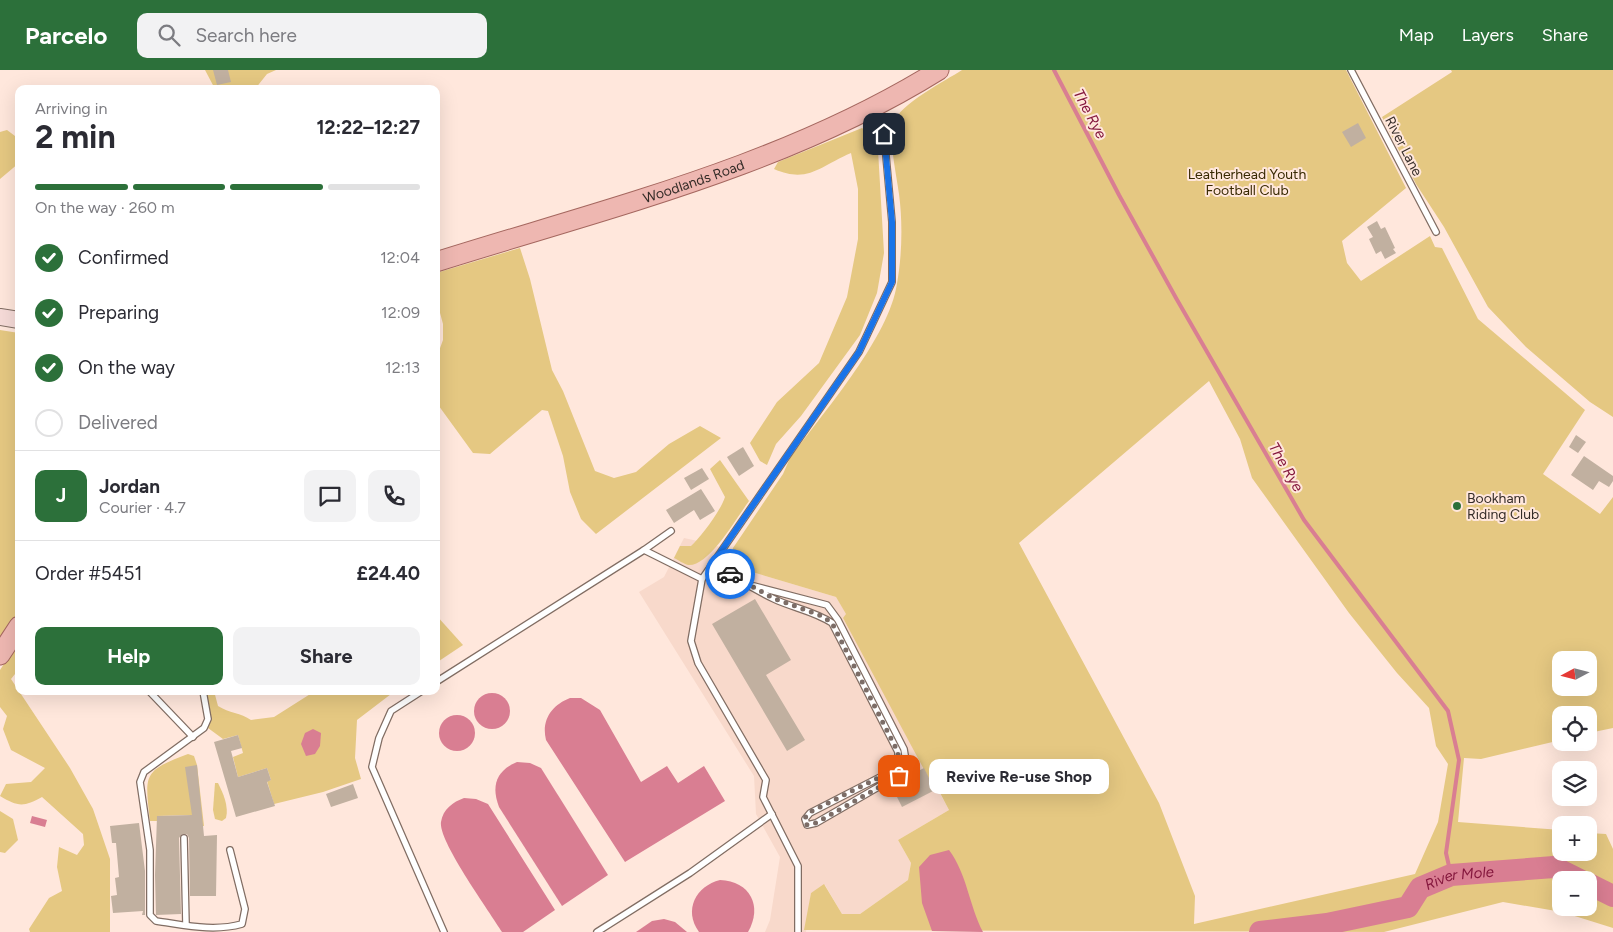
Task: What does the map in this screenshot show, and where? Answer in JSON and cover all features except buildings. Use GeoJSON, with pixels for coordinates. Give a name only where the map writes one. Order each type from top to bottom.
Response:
{"type":"FeatureCollection","features":[{"type":"Feature","properties":{"kind":"main road","name":"Woodlands Road"},"geometry":{"type":"LineString","coordinates":[[440,261],[741,166],[802,142],[873,108],[939,70]]}},
{"type":"Feature","properties":{"kind":"main road"},"geometry":{"type":"LineString","coordinates":[[0,655],[15,632]]}},
{"type":"Feature","properties":{"kind":"street"},"geometry":{"type":"LineString","coordinates":[[0,317],[15,319]]}},
{"type":"Feature","properties":{"kind":"lane","name":"River Lane"},"geometry":{"type":"LineString","coordinates":[[1351,70],[1436,232]]}},
{"type":"Feature","properties":{"kind":"lane"},"geometry":{"type":"LineString","coordinates":[[798,932],[798,866],[764,797],[766,780],[698,664],[691,641],[702,579],[859,352],[892,282],[892,222],[884,134],[873,108]]}},
{"type":"Feature","properties":{"kind":"lane"},"geometry":{"type":"LineString","coordinates":[[440,679],[671,531]]}},
{"type":"Feature","properties":{"kind":"lane"},"geometry":{"type":"LineString","coordinates":[[644,550],[702,579]]}},
{"type":"Feature","properties":{"kind":"lane"},"geometry":{"type":"LineString","coordinates":[[715,560],[734,577],[754,586],[773,598],[822,616],[830,617],[830,610]]}},
{"type":"Feature","properties":{"kind":"lane"},"geometry":{"type":"LineString","coordinates":[[754,586],[827,605],[838,620],[904,749],[906,761],[899,776],[816,823],[807,825],[804,819],[810,812],[890,772],[898,764],[898,752],[885,726],[832,623],[822,616]]}},
{"type":"Feature","properties":{"kind":"lane"},"geometry":{"type":"LineString","coordinates":[[153,695],[193,737]]}},
{"type":"Feature","properties":{"kind":"lane"},"geometry":{"type":"LineString","coordinates":[[204,695],[208,719],[204,728],[144,772],[140,782],[150,850],[150,915],[156,921],[210,930],[229,928],[242,924],[244,909],[230,850]]}},
{"type":"Feature","properties":{"kind":"lane"},"geometry":{"type":"LineString","coordinates":[[416,695],[391,711],[379,738],[372,767],[444,932]]}},
{"type":"Feature","properties":{"kind":"lane"},"geometry":{"type":"LineString","coordinates":[[597,932],[690,873],[772,814]]}},
{"type":"Feature","properties":{"kind":"lane"},"geometry":{"type":"LineString","coordinates":[[184,838],[186,925]]}},
{"type":"Feature","properties":{"kind":"shaded area"},"geometry":{"type":"Polygon","coordinates":[[[684,538],[716,545],[731,555],[742,569],[836,597],[847,615],[843,618],[949,810],[898,840],[911,863],[908,880],[860,914],[842,914],[825,885],[811,893],[806,932],[765,932],[770,920],[780,857],[756,814],[754,776],[639,592],[664,577],[684,538]]]}},
{"type":"Feature","properties":{"kind":"shaded area"},"geometry":{"type":"Polygon","coordinates":[[[492,693],[499,694],[505,698],[509,704],[509,718],[505,724],[499,728],[492,729],[485,728],[479,724],[475,718],[474,711],[475,704],[479,698],[485,694],[492,693]]]}},
{"type":"Feature","properties":{"kind":"shaded area"},"geometry":{"type":"Polygon","coordinates":[[[570,698],[581,698],[600,710],[641,782],[667,766],[678,783],[704,766],[725,801],[625,862],[546,740],[545,726],[549,714],[558,705],[570,698]]]}},
{"type":"Feature","properties":{"kind":"shaded area"},"geometry":{"type":"Polygon","coordinates":[[[457,715],[464,716],[470,720],[474,726],[474,740],[470,746],[464,750],[457,751],[450,750],[444,746],[440,740],[439,733],[440,726],[444,720],[450,716],[457,715]]]}},
{"type":"Feature","properties":{"kind":"shaded area"},"geometry":{"type":"Polygon","coordinates":[[[313,729],[321,733],[320,746],[315,754],[306,756],[301,744],[305,733],[313,729]]]}},
{"type":"Feature","properties":{"kind":"shaded area"},"geometry":{"type":"Polygon","coordinates":[[[517,762],[530,763],[541,768],[608,875],[562,906],[499,807],[495,792],[497,780],[504,770],[517,762]]]}},
{"type":"Feature","properties":{"kind":"shaded area"},"geometry":{"type":"Polygon","coordinates":[[[464,798],[476,799],[488,804],[555,910],[523,932],[502,932],[466,877],[442,831],[441,822],[444,813],[449,807],[464,798]]]}},
{"type":"Feature","properties":{"kind":"shaded area"},"geometry":{"type":"Polygon","coordinates":[[[32,816],[47,820],[45,827],[30,823],[32,816]]]}},
{"type":"Feature","properties":{"kind":"shaded area"},"geometry":{"type":"Polygon","coordinates":[[[949,850],[960,869],[983,932],[932,931],[922,903],[919,867],[930,855],[949,850]]]}},
{"type":"Feature","properties":{"kind":"shaded area"},"geometry":{"type":"Polygon","coordinates":[[[720,880],[730,881],[739,885],[751,897],[754,904],[754,913],[748,932],[699,932],[694,924],[692,907],[694,900],[704,888],[720,880]]]}},
{"type":"Feature","properties":{"kind":"shaded area"},"geometry":{"type":"Polygon","coordinates":[[[664,919],[675,922],[687,932],[636,932],[652,921],[664,919]]]}},
{"type":"Feature","properties":{"kind":"green space"},"geometry":{"type":"Polygon","coordinates":[[[205,70],[276,70],[267,74],[258,85],[213,85],[205,70]]]}},
{"type":"Feature","properties":{"kind":"green space","name":"Leatherhead Youth Football Club"},"geometry":{"type":"Polygon","coordinates":[[[962,70],[1346,70],[1406,188],[1342,241],[1347,263],[1361,281],[1430,236],[1435,247],[1442,248],[1478,319],[1585,410],[1543,474],[1600,514],[1613,497],[1613,728],[1597,731],[1597,706],[1552,706],[1552,742],[1481,759],[1464,758],[1458,822],[1552,829],[1552,861],[1597,861],[1597,833],[1606,834],[1613,849],[1613,928],[1575,916],[1597,916],[1597,871],[1552,871],[1552,910],[1503,902],[1384,932],[804,930],[811,893],[824,884],[842,914],[860,914],[908,880],[911,863],[898,840],[949,810],[939,791],[935,790],[843,618],[846,614],[836,597],[742,569],[731,555],[733,548],[783,474],[790,458],[835,399],[866,354],[890,310],[900,266],[901,242],[900,205],[892,147],[893,123],[904,108],[962,70]],[[1209,381],[1019,543],[1159,803],[1195,896],[1194,924],[1415,874],[1438,822],[1448,764],[1436,746],[1429,708],[1397,673],[1349,613],[1252,478],[1240,439],[1209,381]]]}},
{"type":"Feature","properties":{"kind":"green space"},"geometry":{"type":"Polygon","coordinates":[[[1451,70],[1613,70],[1613,417],[1590,402],[1526,347],[1488,307],[1444,227],[1416,184],[1382,117],[1452,72],[1451,70]]]}},
{"type":"Feature","properties":{"kind":"green space"},"geometry":{"type":"Polygon","coordinates":[[[862,128],[872,136],[878,150],[884,253],[877,293],[860,335],[801,416],[776,444],[767,465],[760,461],[750,443],[777,402],[819,363],[847,297],[858,239],[858,189],[851,153],[814,172],[805,174],[796,175],[774,169],[778,162],[862,128]]]}},
{"type":"Feature","properties":{"kind":"green space"},"geometry":{"type":"Polygon","coordinates":[[[7,130],[15,136],[15,166],[0,179],[0,132],[7,130]]]}},
{"type":"Feature","properties":{"kind":"green space"},"geometry":{"type":"Polygon","coordinates":[[[520,248],[530,279],[552,370],[563,391],[595,471],[614,478],[636,472],[669,444],[700,426],[721,438],[596,534],[581,519],[570,492],[563,456],[548,411],[542,410],[490,454],[473,453],[440,408],[440,348],[443,340],[443,324],[440,313],[440,272],[520,248]]]}},
{"type":"Feature","properties":{"kind":"green space"},"geometry":{"type":"Polygon","coordinates":[[[0,330],[15,332],[15,618],[0,641],[0,330]]]}},
{"type":"Feature","properties":{"kind":"green space"},"geometry":{"type":"Polygon","coordinates":[[[720,460],[749,501],[713,550],[705,558],[688,565],[674,558],[680,546],[691,546],[695,542],[715,516],[725,497],[710,469],[720,460]]]}},
{"type":"Feature","properties":{"kind":"green space"},"geometry":{"type":"Polygon","coordinates":[[[440,619],[463,645],[440,660],[440,619]]]}},
{"type":"Feature","properties":{"kind":"green space"},"geometry":{"type":"Polygon","coordinates":[[[15,647],[15,674],[11,679],[15,685],[15,695],[22,695],[70,768],[93,809],[110,859],[110,932],[30,932],[29,929],[49,898],[62,891],[57,867],[59,847],[77,855],[84,845],[83,834],[42,797],[30,803],[16,804],[0,796],[6,784],[31,782],[45,768],[11,750],[3,729],[7,716],[0,707],[0,670],[15,647]]]}},
{"type":"Feature","properties":{"kind":"green space"},"geometry":{"type":"Polygon","coordinates":[[[207,695],[215,695],[218,706],[251,720],[274,717],[309,695],[390,695],[357,720],[355,758],[361,779],[323,792],[274,804],[267,781],[271,780],[267,768],[238,777],[233,757],[243,753],[238,735],[223,739],[208,728],[210,715],[207,695]]]}},
{"type":"Feature","properties":{"kind":"green space"},"geometry":{"type":"Polygon","coordinates":[[[188,754],[194,756],[197,765],[204,826],[190,827],[190,815],[157,816],[157,821],[150,821],[147,794],[150,777],[162,765],[188,754]]]}},
{"type":"Feature","properties":{"kind":"green space"},"geometry":{"type":"Polygon","coordinates":[[[215,783],[218,783],[226,804],[226,818],[222,821],[215,819],[213,810],[215,783]]]}},
{"type":"Feature","properties":{"kind":"green space"},"geometry":{"type":"Polygon","coordinates":[[[0,811],[13,819],[18,840],[5,853],[0,852],[0,811]]]}},
{"type":"Feature","properties":{"kind":"waterway","name":"The Rye"},"geometry":{"type":"LineString","coordinates":[[1054,70],[1119,195],[1176,298],[1304,520],[1448,711],[1459,760],[1446,853],[1451,875]]}},
{"type":"Feature","properties":{"kind":"waterway","name":"River Mole"},"geometry":{"type":"LineString","coordinates":[[1260,932],[1327,924],[1408,907],[1420,888],[1451,875],[1554,867],[1562,871]]}},
{"type":"Feature","properties":{"kind":"waterway","name":"River Mole"},"geometry":{"type":"LineString","coordinates":[[1597,888],[1613,896]]}},
{"type":"Feature","properties":{"kind":"way so far"},"geometry":{"type":"LineString","coordinates":[[730,574],[773,598],[822,616],[832,623],[898,752],[898,764],[890,772],[810,812],[804,819],[807,825],[816,823],[899,776]]}},
{"type":"Feature","properties":{"kind":"place","name":"Bookham Riding Club"},"geometry":{"type":"Point","coordinates":[1457,506]}},
{"type":"Feature","properties":{"kind":"place","name":"Revive Re-use Shop"},"geometry":{"type":"Point","coordinates":[899,776]}},
{"type":"Feature","properties":{"kind":"route"},"geometry":{"type":"LineString","coordinates":[[730,574],[715,560],[859,352],[892,282],[892,222],[884,134]]}}]}
